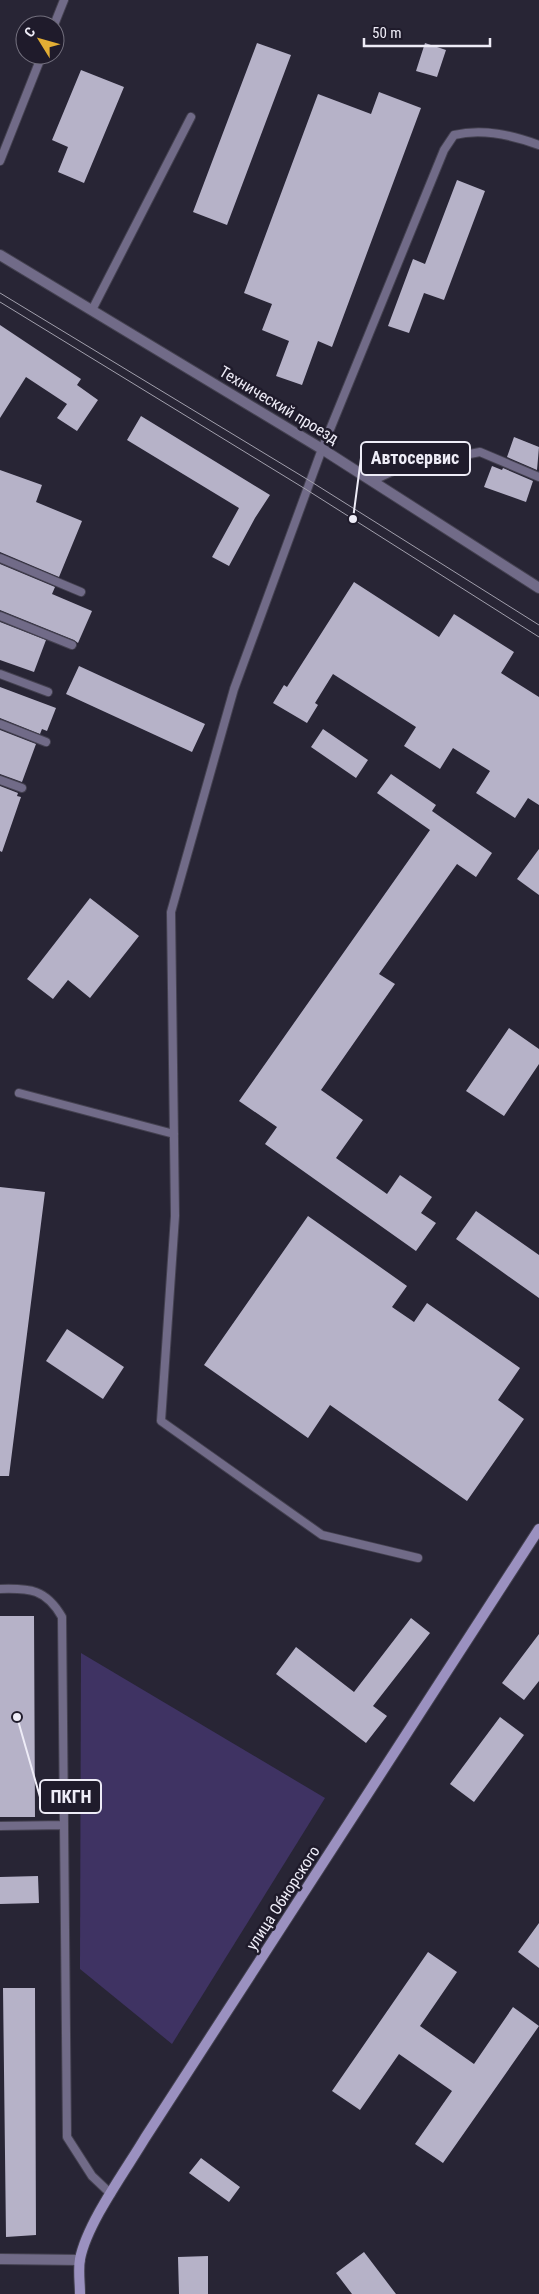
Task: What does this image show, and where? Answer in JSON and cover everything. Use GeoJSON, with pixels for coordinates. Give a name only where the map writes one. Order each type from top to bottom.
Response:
{"type":"FeatureCollection","features":[{"type":"Feature","properties":{"kind":"main road","name":"улица Обнорского"},"geometry":{"type":"LineString","coordinates":[[80,2294],[80,2260],[92,2226],[111,2194],[145,2138],[539,1529]]}},
{"type":"Feature","properties":{"kind":"street","name":"Технический проезд"},"geometry":{"type":"LineString","coordinates":[[0,255],[322,449],[539,588]]}},
{"type":"Feature","properties":{"kind":"street"},"geometry":{"type":"LineString","coordinates":[[0,2259],[80,2260]]}},
{"type":"Feature","properties":{"kind":"lane"},"geometry":{"type":"LineString","coordinates":[[58,15],[64,0]]}},
{"type":"Feature","properties":{"kind":"lane"},"geometry":{"type":"LineString","coordinates":[[0,160],[38,65]]}},
{"type":"Feature","properties":{"kind":"lane"},"geometry":{"type":"LineString","coordinates":[[92,310],[191,117]]}},
{"type":"Feature","properties":{"kind":"lane"},"geometry":{"type":"LineString","coordinates":[[418,1558],[322,1535],[161,1421],[175,1216],[170,912],[234,689],[322,449],[444,150],[454,135],[470,131],[512,135],[539,145]]}},
{"type":"Feature","properties":{"kind":"lane"},"geometry":{"type":"LineString","coordinates":[[372,481],[402,467],[480,452],[539,477]]}},
{"type":"Feature","properties":{"kind":"lane"},"geometry":{"type":"LineString","coordinates":[[0,558],[81,592]]}},
{"type":"Feature","properties":{"kind":"lane"},"geometry":{"type":"LineString","coordinates":[[0,616],[72,645]]}},
{"type":"Feature","properties":{"kind":"lane"},"geometry":{"type":"LineString","coordinates":[[0,674],[48,692]]}},
{"type":"Feature","properties":{"kind":"lane"},"geometry":{"type":"LineString","coordinates":[[0,724],[46,742]]}},
{"type":"Feature","properties":{"kind":"lane"},"geometry":{"type":"LineString","coordinates":[[0,780],[22,788]]}},
{"type":"Feature","properties":{"kind":"lane"},"geometry":{"type":"LineString","coordinates":[[19,1093],[174,1134]]}},
{"type":"Feature","properties":{"kind":"lane"},"geometry":{"type":"LineString","coordinates":[[0,1589],[28,1588],[44,1595],[56,1606],[62,1617],[67,2137],[92,2176],[111,2194]]}},
{"type":"Feature","properties":{"kind":"lane"},"geometry":{"type":"LineString","coordinates":[[0,1826],[64,1825]]}},
{"type":"Feature","properties":{"kind":"shaded area"},"geometry":{"type":"Polygon","coordinates":[[[81,1653],[325,1798],[172,2044],[80,1969],[81,1653]]]}},
{"type":"Feature","properties":{"kind":"building"},"geometry":{"type":"Polygon","coordinates":[[[257,43],[291,55],[227,225],[193,212],[257,43]]]}},
{"type":"Feature","properties":{"kind":"building"},"geometry":{"type":"Polygon","coordinates":[[[425,43],[446,50],[437,77],[416,71],[425,43]]]}},
{"type":"Feature","properties":{"kind":"building"},"geometry":{"type":"Polygon","coordinates":[[[81,70],[124,87],[84,183],[58,172],[68,147],[52,140],[81,70]]]}},
{"type":"Feature","properties":{"kind":"building"},"geometry":{"type":"Polygon","coordinates":[[[379,92],[421,108],[332,347],[318,341],[302,385],[276,376],[289,341],[262,330],[272,304],[244,293],[318,94],[371,114],[379,92]]]}},
{"type":"Feature","properties":{"kind":"building"},"geometry":{"type":"Polygon","coordinates":[[[457,180],[485,191],[444,300],[424,293],[409,333],[388,326],[413,259],[425,264],[457,180]]]}},
{"type":"Feature","properties":{"kind":"building"},"geometry":{"type":"Polygon","coordinates":[[[0,325],[81,379],[77,385],[98,400],[77,431],[57,418],[67,404],[26,377],[0,418],[0,325]]]}},
{"type":"Feature","properties":{"kind":"building"},"geometry":{"type":"Polygon","coordinates":[[[141,416],[270,495],[229,566],[212,557],[239,508],[127,440],[141,416]]]}},
{"type":"Feature","properties":{"kind":"building"},"geometry":{"type":"Polygon","coordinates":[[[514,437],[539,447],[537,470],[507,457],[514,437]]]}},
{"type":"Feature","properties":{"kind":"building"},"geometry":{"type":"Polygon","coordinates":[[[492,466],[502,470],[503,468],[533,481],[526,502],[484,487],[492,466]]]}},
{"type":"Feature","properties":{"kind":"building"},"geometry":{"type":"Polygon","coordinates":[[[0,470],[42,485],[36,502],[82,521],[59,577],[0,552],[0,470]]]}},
{"type":"Feature","properties":{"kind":"building"},"geometry":{"type":"Polygon","coordinates":[[[0,564],[55,587],[52,594],[92,611],[78,643],[0,610],[0,564]]]}},
{"type":"Feature","properties":{"kind":"building"},"geometry":{"type":"Polygon","coordinates":[[[354,582],[439,637],[454,614],[514,652],[501,673],[539,697],[539,805],[528,798],[515,818],[476,793],[490,771],[453,748],[440,769],[404,746],[416,727],[333,674],[315,703],[318,705],[307,723],[273,703],[284,685],[287,687],[354,582]]]}},
{"type":"Feature","properties":{"kind":"building"},"geometry":{"type":"Polygon","coordinates":[[[0,622],[46,640],[34,672],[0,660],[0,622]]]}},
{"type":"Feature","properties":{"kind":"building"},"geometry":{"type":"Polygon","coordinates":[[[79,666],[205,724],[192,752],[66,694],[79,666]]]}},
{"type":"Feature","properties":{"kind":"building"},"geometry":{"type":"Polygon","coordinates":[[[0,687],[56,708],[47,731],[42,729],[40,734],[0,718],[0,687]]]}},
{"type":"Feature","properties":{"kind":"building"},"geometry":{"type":"Polygon","coordinates":[[[323,729],[368,760],[356,778],[311,747],[323,729]]]}},
{"type":"Feature","properties":{"kind":"building"},"geometry":{"type":"Polygon","coordinates":[[[0,730],[36,744],[22,782],[0,774],[0,730]]]}},
{"type":"Feature","properties":{"kind":"building"},"geometry":{"type":"Polygon","coordinates":[[[391,774],[436,805],[432,811],[492,853],[476,877],[457,864],[379,974],[395,984],[321,1090],[363,1120],[336,1158],[387,1194],[400,1175],[432,1197],[421,1213],[436,1223],[416,1251],[265,1144],[277,1127],[239,1101],[430,830],[377,793],[391,774]]]}},
{"type":"Feature","properties":{"kind":"building"},"geometry":{"type":"Polygon","coordinates":[[[0,786],[18,793],[17,796],[21,797],[2,852],[0,851],[0,786]]]}},
{"type":"Feature","properties":{"kind":"building"},"geometry":{"type":"Polygon","coordinates":[[[539,849],[539,895],[517,879],[539,849]]]}},
{"type":"Feature","properties":{"kind":"building"},"geometry":{"type":"Polygon","coordinates":[[[90,898],[139,936],[90,998],[68,980],[53,999],[27,979],[90,898]]]}},
{"type":"Feature","properties":{"kind":"building"},"geometry":{"type":"Polygon","coordinates":[[[509,1028],[539,1049],[539,1064],[504,1116],[466,1091],[509,1028]]]}},
{"type":"Feature","properties":{"kind":"building"},"geometry":{"type":"Polygon","coordinates":[[[0,1187],[45,1192],[9,1476],[0,1476],[0,1187]]]}},
{"type":"Feature","properties":{"kind":"building"},"geometry":{"type":"Polygon","coordinates":[[[476,1211],[539,1255],[539,1298],[456,1239],[476,1211]]]}},
{"type":"Feature","properties":{"kind":"building"},"geometry":{"type":"Polygon","coordinates":[[[308,1216],[407,1286],[392,1307],[414,1322],[427,1303],[520,1368],[498,1400],[524,1419],[467,1501],[330,1405],[308,1438],[204,1365],[308,1216]]]}},
{"type":"Feature","properties":{"kind":"building"},"geometry":{"type":"Polygon","coordinates":[[[67,1329],[124,1367],[103,1399],[46,1361],[67,1329]]]}},
{"type":"Feature","properties":{"kind":"building"},"geometry":{"type":"Polygon","coordinates":[[[0,1616],[34,1616],[35,1817],[0,1817],[0,1616]]]}},
{"type":"Feature","properties":{"kind":"building"},"geometry":{"type":"Polygon","coordinates":[[[411,1618],[430,1633],[373,1706],[387,1716],[366,1743],[276,1674],[296,1647],[354,1692],[411,1618]]]}},
{"type":"Feature","properties":{"kind":"building"},"geometry":{"type":"Polygon","coordinates":[[[539,1634],[539,1681],[524,1700],[502,1683],[539,1634]]]}},
{"type":"Feature","properties":{"kind":"building"},"geometry":{"type":"Polygon","coordinates":[[[500,1717],[524,1735],[474,1802],[450,1784],[500,1717]]]}},
{"type":"Feature","properties":{"kind":"building"},"geometry":{"type":"Polygon","coordinates":[[[38,1876],[39,1903],[0,1904],[0,1877],[38,1876]]]}},
{"type":"Feature","properties":{"kind":"building"},"geometry":{"type":"Polygon","coordinates":[[[539,1923],[539,1968],[518,1952],[539,1923]]]}},
{"type":"Feature","properties":{"kind":"building"},"geometry":{"type":"Polygon","coordinates":[[[428,1952],[457,1972],[420,2026],[474,2064],[513,2007],[539,2026],[443,2163],[415,2144],[452,2091],[399,2054],[360,2110],[332,2091],[428,1952]]]}},
{"type":"Feature","properties":{"kind":"building"},"geometry":{"type":"Polygon","coordinates":[[[3,1988],[35,1988],[36,2235],[6,2237],[3,1988]]]}},
{"type":"Feature","properties":{"kind":"building"},"geometry":{"type":"Polygon","coordinates":[[[201,2158],[240,2187],[229,2202],[189,2173],[201,2158]]]}},
{"type":"Feature","properties":{"kind":"building"},"geometry":{"type":"Polygon","coordinates":[[[364,2252],[396,2294],[352,2294],[336,2273],[364,2252]]]}},
{"type":"Feature","properties":{"kind":"building"},"geometry":{"type":"Polygon","coordinates":[[[208,2256],[208,2294],[179,2294],[178,2257],[208,2256]]]}},
{"type":"Feature","properties":{"kind":"tram line"},"geometry":{"type":"LineString","coordinates":[[0,293],[310,481],[539,625]]}},
{"type":"Feature","properties":{"kind":"tram line"},"geometry":{"type":"LineString","coordinates":[[0,302],[307,490],[539,637]]}},
{"type":"Feature","properties":{"kind":"place","name":"Автосервис"},"geometry":{"type":"Point","coordinates":[353,519]}},
{"type":"Feature","properties":{"kind":"place","name":"ПКГН"},"geometry":{"type":"Point","coordinates":[17,1717]}}]}
